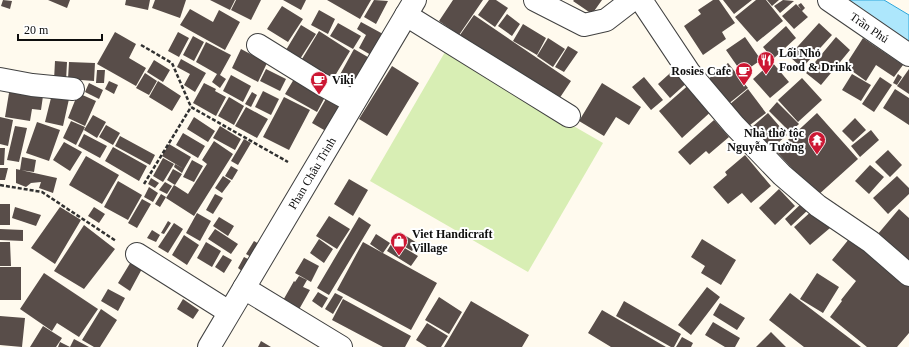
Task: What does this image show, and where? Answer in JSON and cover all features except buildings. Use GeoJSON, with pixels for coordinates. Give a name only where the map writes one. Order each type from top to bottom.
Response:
{"type":"FeatureCollection","features":[{"type":"Feature","properties":{"kind":"street"},"geometry":{"type":"LineString","coordinates":[[535,0],[584,25],[606,20],[632,0]]}},
{"type":"Feature","properties":{"kind":"street"},"geometry":{"type":"LineString","coordinates":[[641,0],[688,72],[739,130],[782,175],[818,206],[871,242],[909,275]]}},
{"type":"Feature","properties":{"kind":"street","name":"Trần Phú"},"geometry":{"type":"LineString","coordinates":[[829,0],[909,55]]}},
{"type":"Feature","properties":{"kind":"street"},"geometry":{"type":"LineString","coordinates":[[411,7],[569,116]]}},
{"type":"Feature","properties":{"kind":"street","name":"Phan Châu Trinh"},"geometry":{"type":"LineString","coordinates":[[209,347],[411,7]]}},
{"type":"Feature","properties":{"kind":"street"},"geometry":{"type":"LineString","coordinates":[[258,45],[321,84],[354,102]]}},
{"type":"Feature","properties":{"kind":"street"},"geometry":{"type":"LineString","coordinates":[[0,79],[32,85],[73,89]]}},
{"type":"Feature","properties":{"kind":"street"},"geometry":{"type":"LineString","coordinates":[[137,254],[229,312]]}},
{"type":"Feature","properties":{"kind":"street"},"geometry":{"type":"LineString","coordinates":[[244,288],[341,347]]}},
{"type":"Feature","properties":{"kind":"path"},"geometry":{"type":"LineString","coordinates":[[141,45],[172,63],[191,107],[311,175]]}},
{"type":"Feature","properties":{"kind":"path"},"geometry":{"type":"LineString","coordinates":[[144,184],[191,107]]}},
{"type":"Feature","properties":{"kind":"path"},"geometry":{"type":"LineString","coordinates":[[0,185],[42,192],[137,254]]}},
{"type":"Feature","properties":{"kind":"green space"},"geometry":{"type":"Polygon","coordinates":[[[445,52],[603,143],[528,272],[370,181],[445,52]]]}},
{"type":"Feature","properties":{"kind":"water"},"geometry":{"type":"Polygon","coordinates":[[[839,0],[884,0],[909,15],[909,47],[839,0]]]}},
{"type":"Feature","properties":{"kind":"place","name":"Lối Nhỏ Food & Drink"},"geometry":{"type":"Point","coordinates":[766,75]}},
{"type":"Feature","properties":{"kind":"place","name":"Rosies Cafe"},"geometry":{"type":"Point","coordinates":[744,86]}},
{"type":"Feature","properties":{"kind":"place","name":"Viki"},"geometry":{"type":"Point","coordinates":[319,95]}},
{"type":"Feature","properties":{"kind":"place","name":"Nhà thờ tộc Nguyễn Tường"},"geometry":{"type":"Point","coordinates":[817,155]}},
{"type":"Feature","properties":{"kind":"place","name":"Viet Handicraft Village"},"geometry":{"type":"Point","coordinates":[399,256]}}]}
